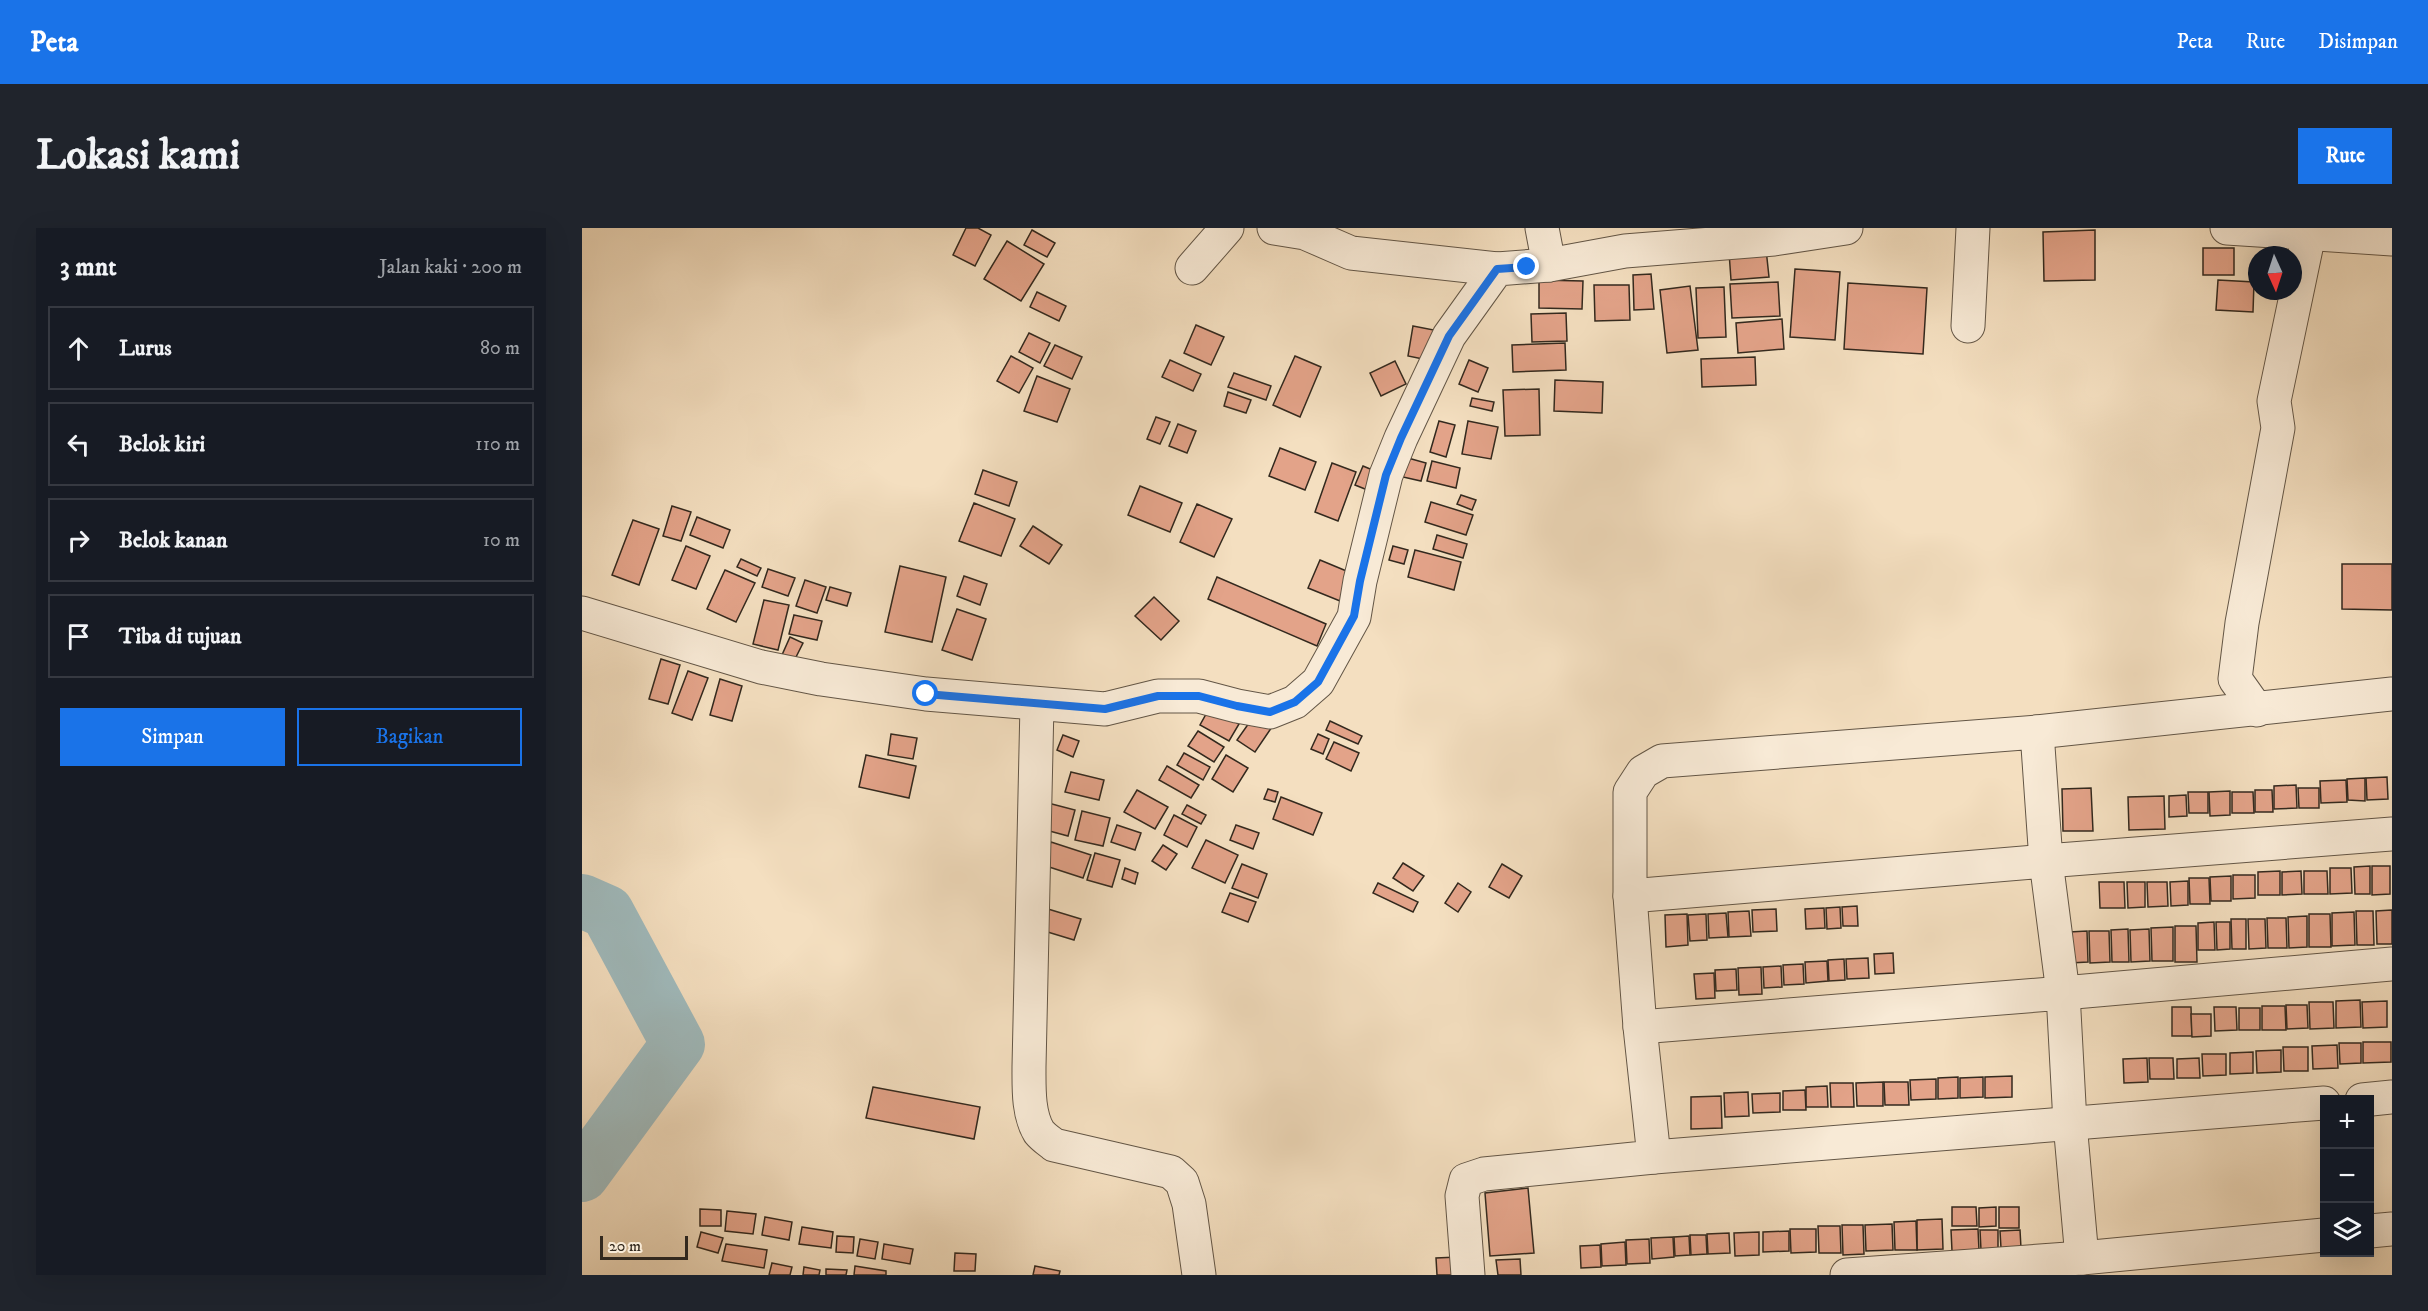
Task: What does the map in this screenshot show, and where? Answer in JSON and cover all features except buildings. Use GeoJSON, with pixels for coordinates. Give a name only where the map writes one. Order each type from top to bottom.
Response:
{"type":"FeatureCollection","features":[{"type":"Feature","properties":{"kind":"street"},"geometry":{"type":"LineString","coordinates":[[1192,268],[1227,228]]}},
{"type":"Feature","properties":{"kind":"street"},"geometry":{"type":"LineString","coordinates":[[1274,228],[1305,233],[1352,253],[1497,269],[1549,265],[1624,239],[1774,239],[1846,228]]}},
{"type":"Feature","properties":{"kind":"street"},"geometry":{"type":"LineString","coordinates":[[1542,228],[1549,265]]}},
{"type":"Feature","properties":{"kind":"street"},"geometry":{"type":"LineString","coordinates":[[1968,326],[1973,228]]}},
{"type":"Feature","properties":{"kind":"street"},"geometry":{"type":"LineString","coordinates":[[2227,228],[2309,234],[2372,235]]}},
{"type":"Feature","properties":{"kind":"street"},"geometry":{"type":"LineString","coordinates":[[2257,710],[2235,679],[2241,623],[2278,428],[2274,401],[2309,234]]}},
{"type":"Feature","properties":{"kind":"street"},"geometry":{"type":"LineString","coordinates":[[582,613],[761,667],[821,679],[926,694],[1105,709],[1158,696],[1199,696],[1270,712],[1295,702],[1318,682],[1354,616],[1360,581],[1386,475],[1401,438],[1449,336],[1497,269]]}},
{"type":"Feature","properties":{"kind":"street"},"geometry":{"type":"LineString","coordinates":[[1654,1156],[1640,1027],[1630,896],[1630,792],[1643,772],[1662,761],[2037,732],[2392,694]]}},
{"type":"Feature","properties":{"kind":"street"},"geometry":{"type":"LineString","coordinates":[[1037,704],[1029,1067],[1032,1113],[1040,1133],[1054,1145],[1171,1172],[1182,1182],[1189,1204],[1199,1275]]}},
{"type":"Feature","properties":{"kind":"street"},"geometry":{"type":"LineString","coordinates":[[2037,732],[2046,861],[2063,993],[2070,1123],[2082,1258]]}},
{"type":"Feature","properties":{"kind":"street"},"geometry":{"type":"LineString","coordinates":[[1630,896],[2392,834]]}},
{"type":"Feature","properties":{"kind":"street"},"geometry":{"type":"LineString","coordinates":[[1640,1027],[2392,964]]}},
{"type":"Feature","properties":{"kind":"street"},"geometry":{"type":"LineString","coordinates":[[2374,1099],[2392,1097]]}},
{"type":"Feature","properties":{"kind":"street"},"geometry":{"type":"LineString","coordinates":[[1468,1275],[1461,1196],[1466,1180],[1484,1174],[1654,1156],[2320,1102]]}},
{"type":"Feature","properties":{"kind":"street"},"geometry":{"type":"LineString","coordinates":[[2374,1231],[2392,1229]]}},
{"type":"Feature","properties":{"kind":"street"},"geometry":{"type":"LineString","coordinates":[[1847,1275],[2082,1258],[2320,1235]]}},
{"type":"Feature","properties":{"kind":"waterway"},"geometry":{"type":"LineString","coordinates":[[582,901],[607,912],[678,1044],[582,1175]]}},
{"type":"Feature","properties":{"kind":"route"},"geometry":{"type":"LineString","coordinates":[[926,694],[1105,709],[1158,696],[1199,696],[1270,712],[1295,702],[1318,682],[1354,616],[1360,581],[1386,475],[1449,336],[1497,269],[1527,267]]}}]}
